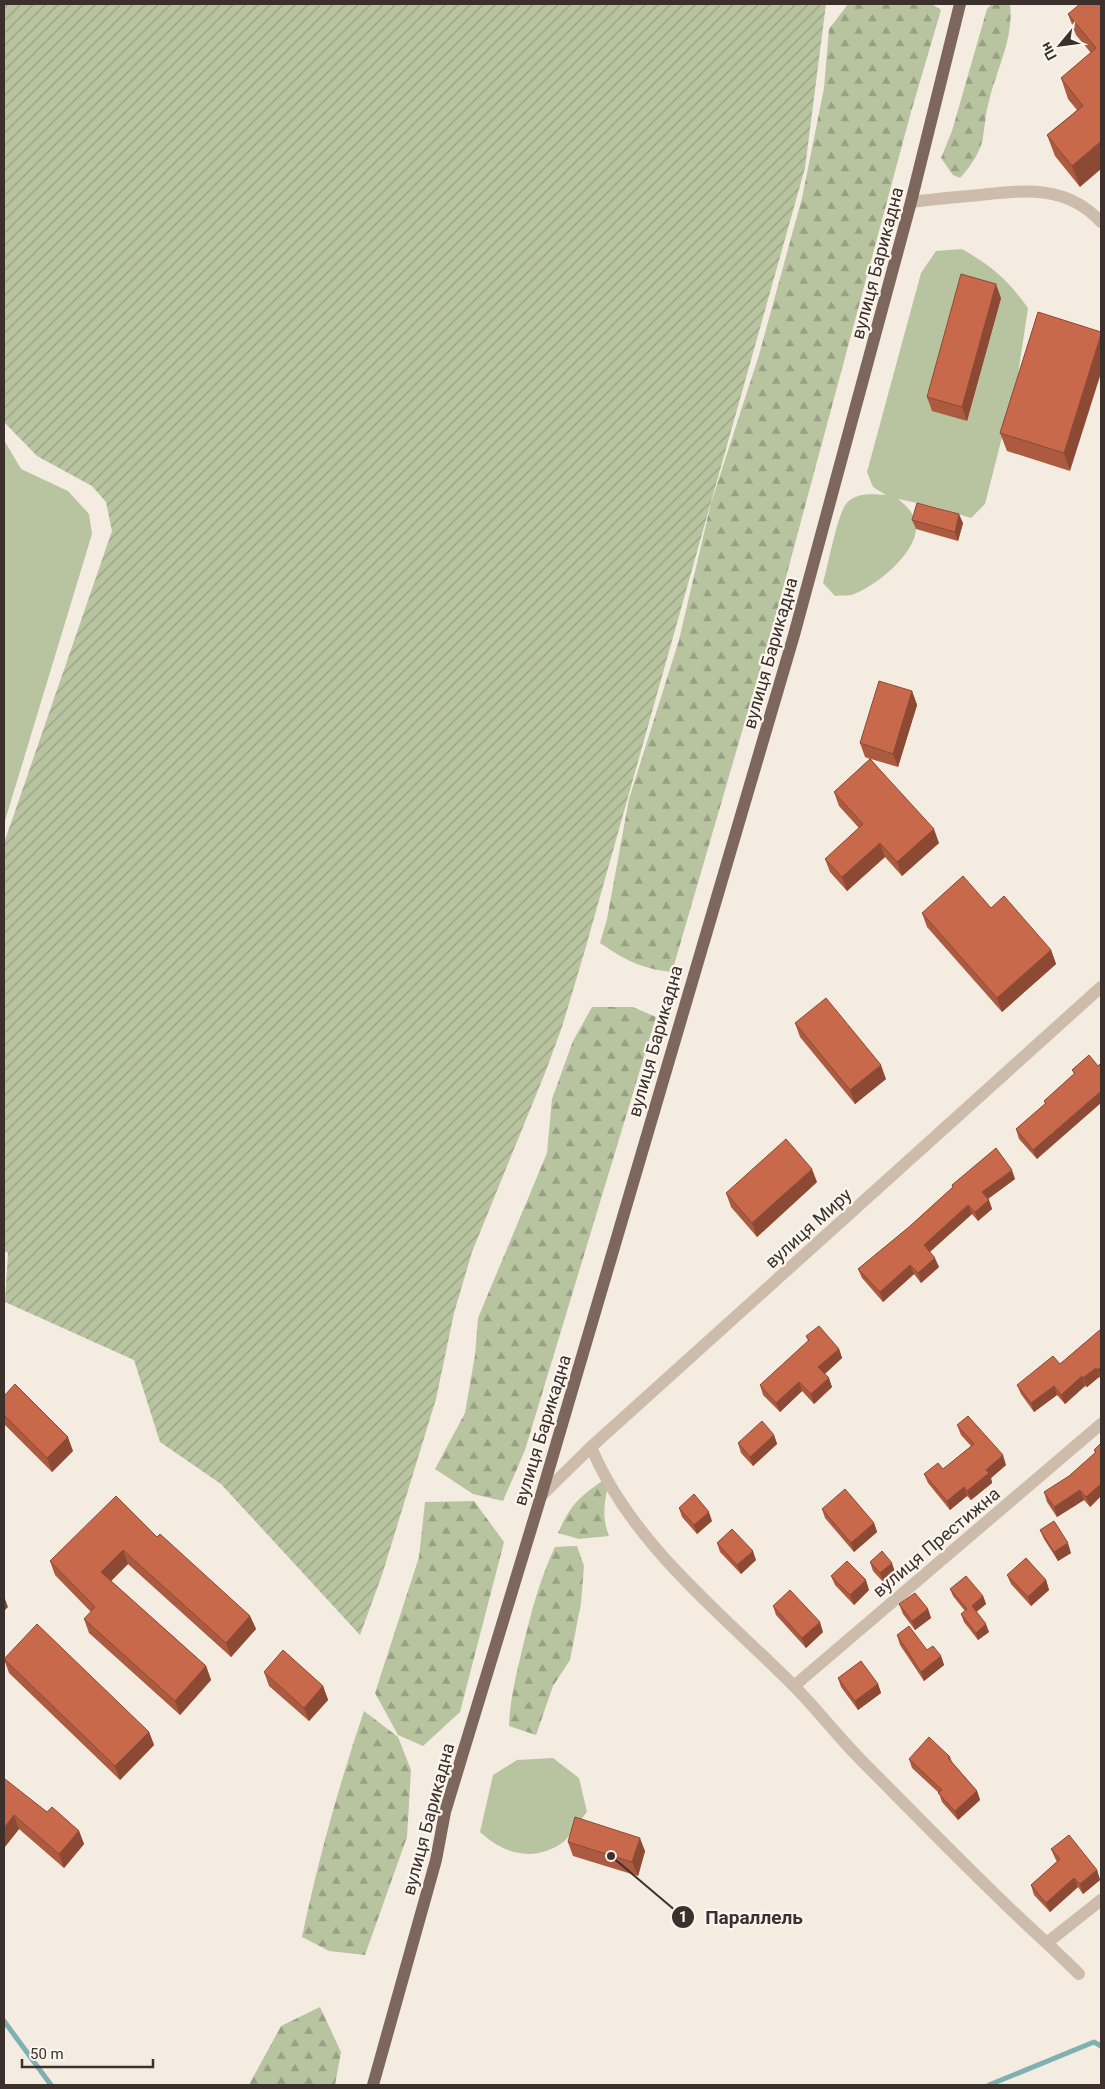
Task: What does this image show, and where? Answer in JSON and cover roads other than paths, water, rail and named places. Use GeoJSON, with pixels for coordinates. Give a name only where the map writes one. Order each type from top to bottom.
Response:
{"type":"FeatureCollection","features":[{"type":"Feature","properties":{"kind":"main road","name":"вулиця Барикадна"},"geometry":{"type":"LineString","coordinates":[[373,2085],[436,1860],[445,1812],[541,1496],[794,635],[911,202],[960,4]]}},
{"type":"Feature","properties":{"kind":"street"},"geometry":{"type":"LineString","coordinates":[[911,202],[1030,190],[1072,200],[1101,222]]}},
{"type":"Feature","properties":{"kind":"street","name":"вулиця Миру"},"geometry":{"type":"LineString","coordinates":[[541,1496],[591,1447],[1101,988]]}},
{"type":"Feature","properties":{"kind":"street","name":"вулиця Престижна"},"geometry":{"type":"LineString","coordinates":[[794,1686],[1101,1424]]}},
{"type":"Feature","properties":{"kind":"street"},"geometry":{"type":"LineString","coordinates":[[591,1447],[601,1472],[619,1503],[642,1533],[794,1686],[843,1742],[998,1897],[1048,1942],[1079,1974]]}},
{"type":"Feature","properties":{"kind":"street"},"geometry":{"type":"LineString","coordinates":[[1048,1942],[1101,1900]]}},
{"type":"Feature","properties":{"kind":"waterway"},"geometry":{"type":"LineString","coordinates":[[4,2021],[51,2085]]}},
{"type":"Feature","properties":{"kind":"waterway"},"geometry":{"type":"LineString","coordinates":[[989,2085],[1094,2042],[1101,2046]]}},
{"type":"Feature","properties":{"kind":"place","name":"Параллель"},"geometry":{"type":"Point","coordinates":[611,1856]}}]}
